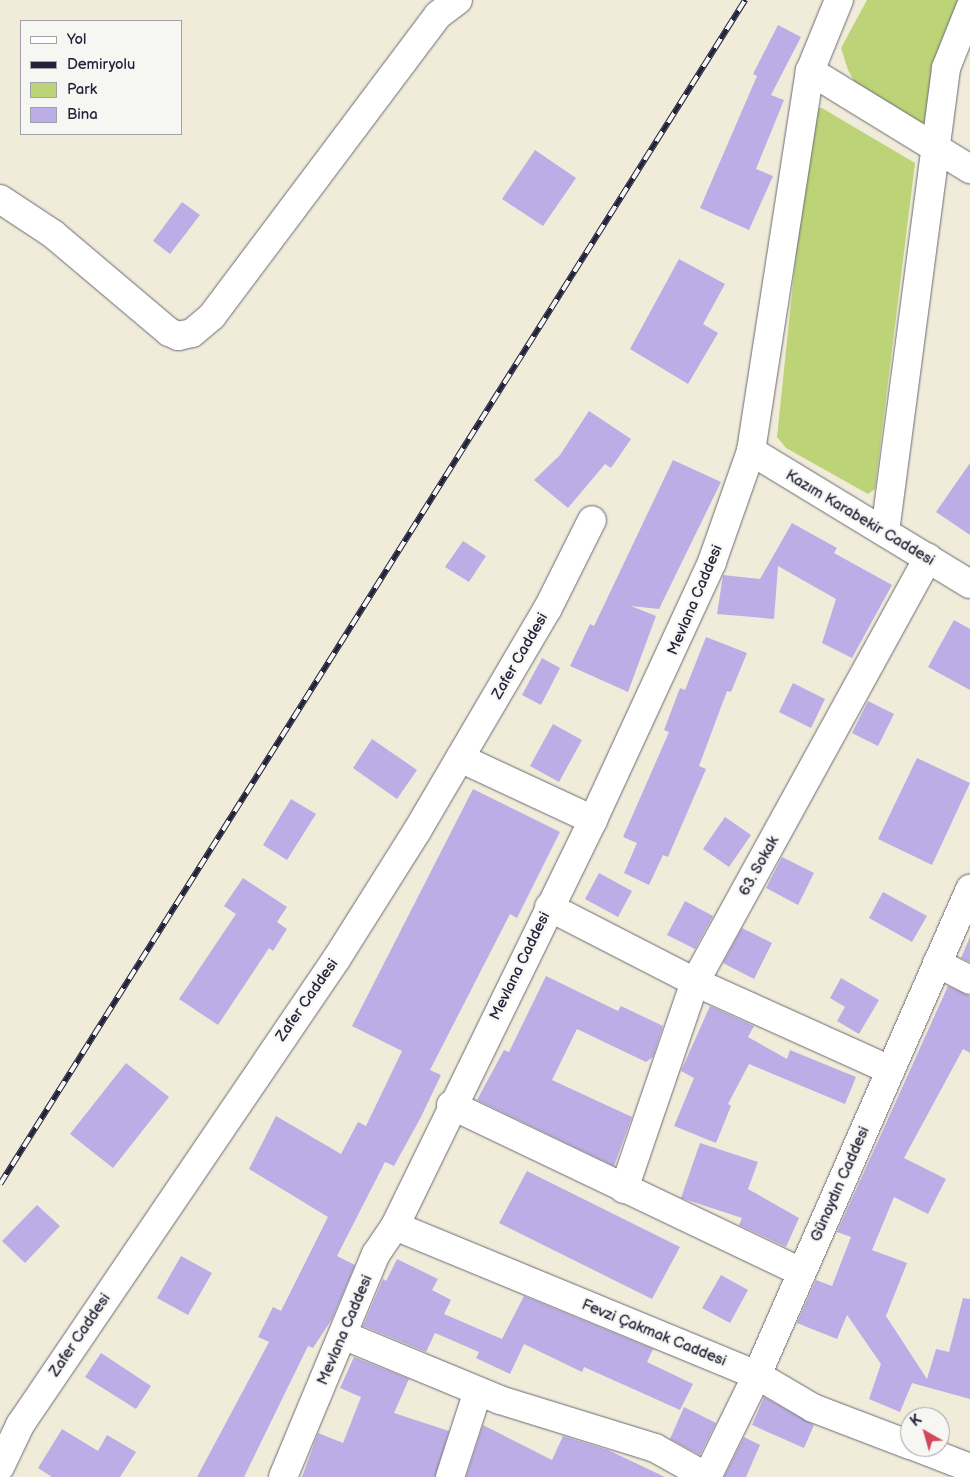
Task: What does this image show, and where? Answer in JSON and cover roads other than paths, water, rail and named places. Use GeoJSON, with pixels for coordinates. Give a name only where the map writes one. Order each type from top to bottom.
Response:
{"type":"FeatureCollection","features":[{"type":"Feature","properties":{"kind":"street"},"geometry":{"type":"LineString","coordinates":[[0,199],[53,234],[169,332],[178,336],[192,333],[212,316],[438,15],[458,0]]}},
{"type":"Feature","properties":{"kind":"street","name":"Mevlana Caddesi"},"geometry":{"type":"LineString","coordinates":[[283,1477],[376,1254],[395,1226],[451,1105],[676,646],[751,452],[810,72],[838,0]]}},
{"type":"Feature","properties":{"kind":"street"},"geometry":{"type":"LineString","coordinates":[[884,532],[946,68],[970,8]]}},
{"type":"Feature","properties":{"kind":"street"},"geometry":{"type":"LineString","coordinates":[[810,72],[970,169]]}},
{"type":"Feature","properties":{"kind":"street","name":"Kazım Karabekir Caddesi"},"geometry":{"type":"LineString","coordinates":[[751,452],[970,584]]}},
{"type":"Feature","properties":{"kind":"street","name":"Zafer Caddesi"},"geometry":{"type":"LineString","coordinates":[[0,1467],[20,1425],[337,958],[460,758],[548,608],[592,520]]}},
{"type":"Feature","properties":{"kind":"street","name":"63. Sokak"},"geometry":{"type":"LineString","coordinates":[[624,1189],[695,982],[928,558]]}},
{"type":"Feature","properties":{"kind":"street"},"geometry":{"type":"LineString","coordinates":[[460,758],[592,820]]}},
{"type":"Feature","properties":{"kind":"street","name":"Günaydın Caddesi"},"geometry":{"type":"LineString","coordinates":[[707,1477],[758,1375],[801,1272],[970,888]]}},
{"type":"Feature","properties":{"kind":"street"},"geometry":{"type":"LineString","coordinates":[[549,907],[695,982],[890,1070]]}},
{"type":"Feature","properties":{"kind":"street"},"geometry":{"type":"LineString","coordinates":[[937,963],[970,980]]}},
{"type":"Feature","properties":{"kind":"street"},"geometry":{"type":"LineString","coordinates":[[451,1105],[801,1272]]}},
{"type":"Feature","properties":{"kind":"street","name":"Fevzi Çakmak Caddesi"},"geometry":{"type":"LineString","coordinates":[[395,1226],[758,1375],[813,1408],[900,1441]]}},
{"type":"Feature","properties":{"kind":"street"},"geometry":{"type":"LineString","coordinates":[[343,1335],[478,1390],[655,1448],[707,1477]]}},
{"type":"Feature","properties":{"kind":"street"},"geometry":{"type":"LineString","coordinates":[[450,1477],[478,1390]]}},
{"type":"Feature","properties":{"kind":"street"},"geometry":{"type":"LineString","coordinates":[[942,1457],[970,1468]]}},
{"type":"Feature","properties":{"kind":"railway"},"geometry":{"type":"LineString","coordinates":[[0,1184],[745,0]]}}]}
